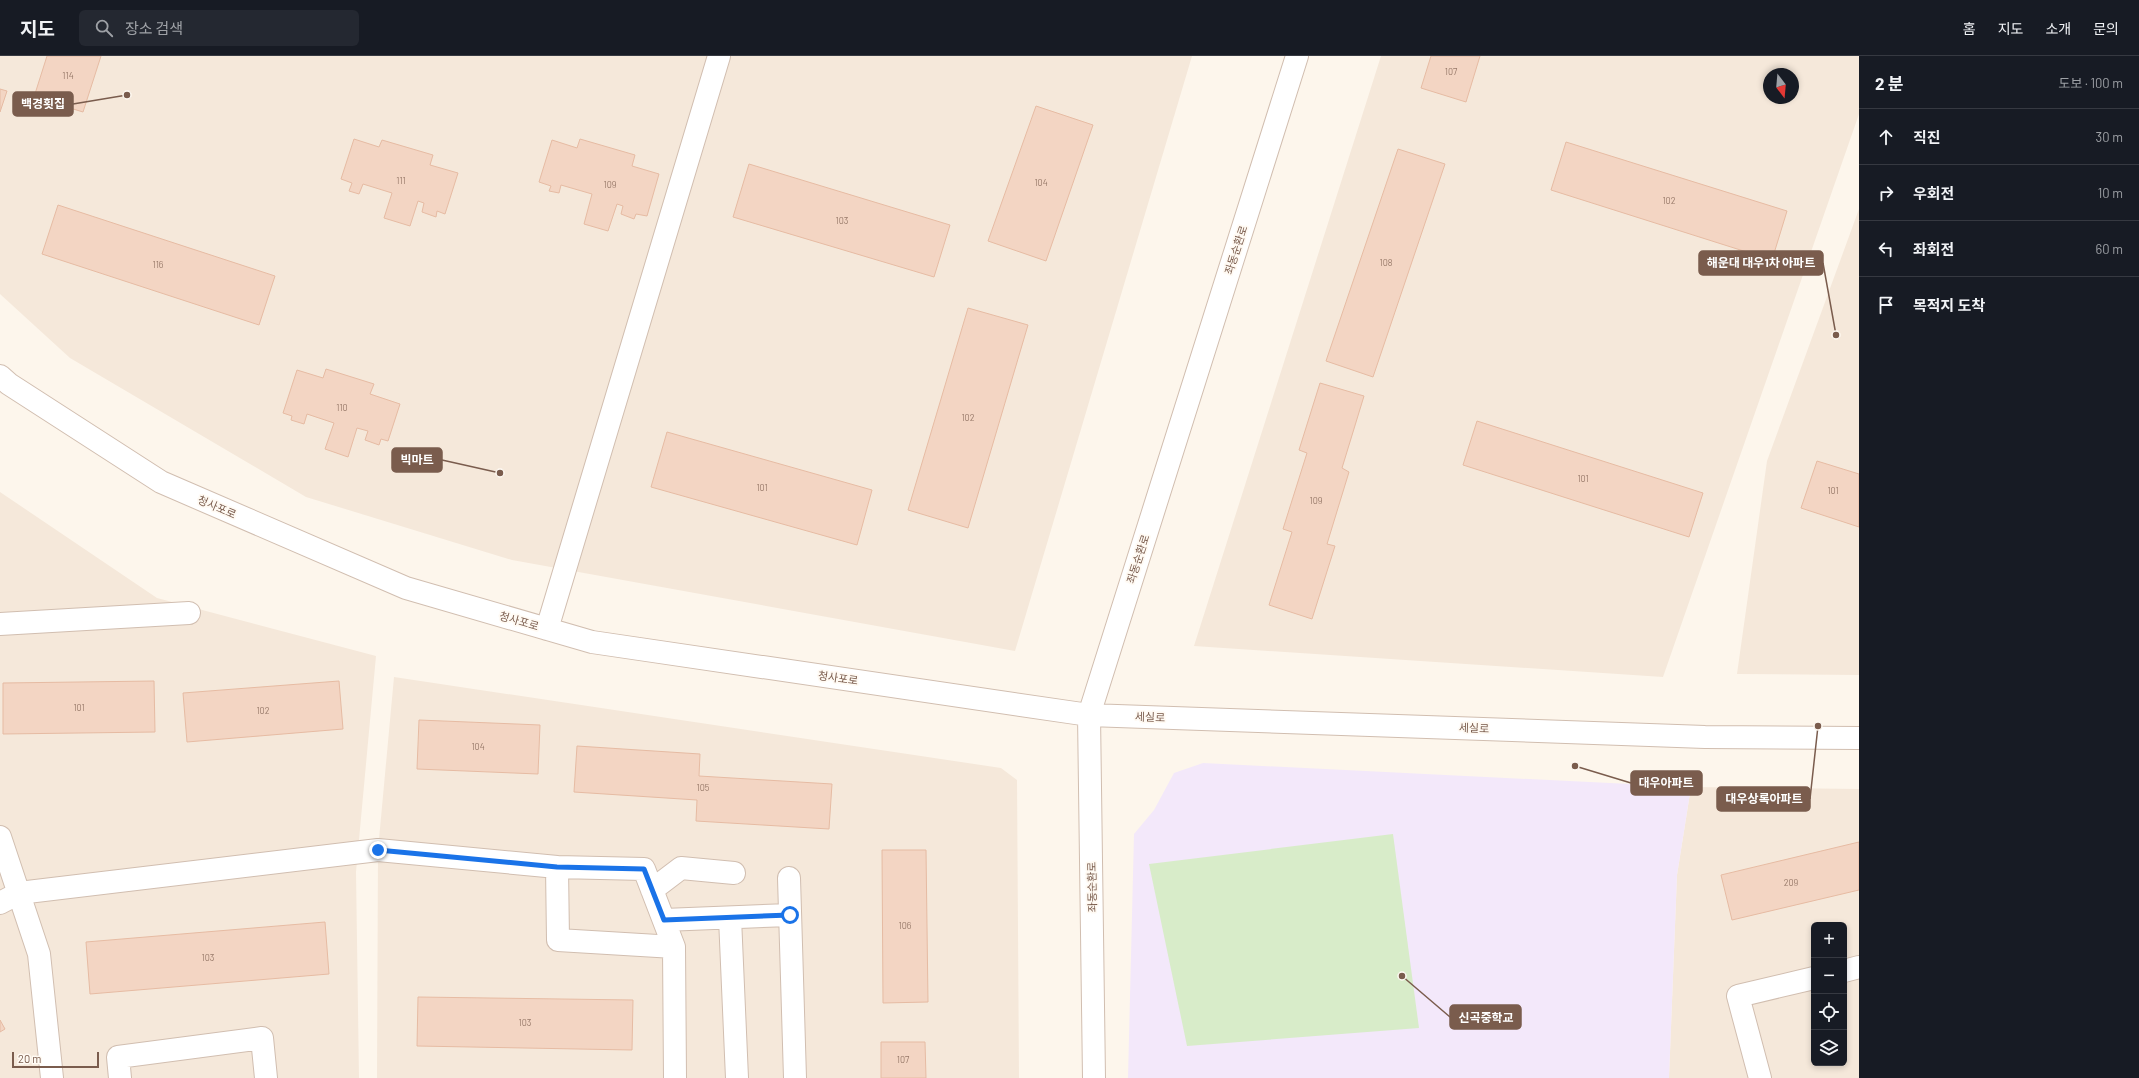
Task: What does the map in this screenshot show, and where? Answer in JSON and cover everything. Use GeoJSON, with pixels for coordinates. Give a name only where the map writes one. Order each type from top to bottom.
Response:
{"type":"FeatureCollection","features":[{"type":"Feature","properties":{"kind":"street"},"geometry":{"type":"LineString","coordinates":[[547,629],[719,56]]}},
{"type":"Feature","properties":{"kind":"street","name":"좌동순환로"},"geometry":{"type":"LineString","coordinates":[[1094,1078],[1089,715],[1297,56]]}},
{"type":"Feature","properties":{"kind":"street","name":"청사포로"},"geometry":{"type":"LineString","coordinates":[[3,385],[161,482],[406,588],[592,642],[1089,715]]}},
{"type":"Feature","properties":{"kind":"street"},"geometry":{"type":"LineString","coordinates":[[0,624],[188,613]]}},
{"type":"Feature","properties":{"kind":"street","name":"세실로"},"geometry":{"type":"LineString","coordinates":[[1089,715],[1705,737],[1859,738]]}},
{"type":"Feature","properties":{"kind":"street"},"geometry":{"type":"LineString","coordinates":[[0,837],[9,898],[39,954],[52,1078]]}},
{"type":"Feature","properties":{"kind":"street"},"geometry":{"type":"LineString","coordinates":[[9,898],[378,850],[557,867],[644,869],[674,947],[675,1078]]}},
{"type":"Feature","properties":{"kind":"street"},"geometry":{"type":"LineString","coordinates":[[557,867],[558,940],[674,947]]}},
{"type":"Feature","properties":{"kind":"street"},"geometry":{"type":"LineString","coordinates":[[652,890],[681,868],[734,873]]}},
{"type":"Feature","properties":{"kind":"street"},"geometry":{"type":"LineString","coordinates":[[789,878],[795,1078]]}},
{"type":"Feature","properties":{"kind":"street"},"geometry":{"type":"LineString","coordinates":[[664,920],[790,915]]}},
{"type":"Feature","properties":{"kind":"street"},"geometry":{"type":"LineString","coordinates":[[730,918],[737,1078]]}},
{"type":"Feature","properties":{"kind":"street"},"geometry":{"type":"LineString","coordinates":[[1847,970],[1859,967]]}},
{"type":"Feature","properties":{"kind":"street"},"geometry":{"type":"LineString","coordinates":[[1760,1078],[1738,996],[1811,979]]}},
{"type":"Feature","properties":{"kind":"street"},"geometry":{"type":"LineString","coordinates":[[120,1078],[118,1057],[262,1038],[266,1078]]}},
{"type":"Feature","properties":{"kind":"shaded area"},"geometry":{"type":"Polygon","coordinates":[[[0,56],[1192,56],[1015,651],[512,560],[306,497],[70,358],[0,294],[0,56]]]}},
{"type":"Feature","properties":{"kind":"shaded area"},"geometry":{"type":"Polygon","coordinates":[[[1381,56],[1859,56],[1859,114],[1663,677],[1194,646],[1381,56]]]}},
{"type":"Feature","properties":{"kind":"shaded area"},"geometry":{"type":"Polygon","coordinates":[[[1859,209],[1859,675],[1737,674],[1767,461],[1859,209]]]}},
{"type":"Feature","properties":{"kind":"shaded area"},"geometry":{"type":"Polygon","coordinates":[[[0,492],[157,598],[376,656],[356,872],[359,1078],[0,1078],[0,492]]]}},
{"type":"Feature","properties":{"kind":"shaded area"},"geometry":{"type":"Polygon","coordinates":[[[394,677],[1001,768],[1017,780],[1019,1078],[377,1078],[378,850],[394,677]]]}},
{"type":"Feature","properties":{"kind":"shaded area"},"geometry":{"type":"Polygon","coordinates":[[[1203,763],[1691,787],[1677,875],[1669,1078],[1128,1078],[1134,834],[1154,810],[1174,773],[1203,763]]]}},
{"type":"Feature","properties":{"kind":"shaded area"},"geometry":{"type":"Polygon","coordinates":[[[1691,787],[1859,789],[1859,1078],[1669,1078],[1677,875],[1691,787]]]}},
{"type":"Feature","properties":{"kind":"green space"},"geometry":{"type":"Polygon","coordinates":[[[1393,834],[1419,1028],[1187,1046],[1149,864],[1393,834]]]}},
{"type":"Feature","properties":{"kind":"building"},"geometry":{"type":"Polygon","coordinates":[[[47,56],[101,56],[83,112],[34,97],[47,56]]]}},
{"type":"Feature","properties":{"kind":"building"},"geometry":{"type":"Polygon","coordinates":[[[1431,56],[1480,56],[1466,102],[1421,88],[1431,56]]]}},
{"type":"Feature","properties":{"kind":"building"},"geometry":{"type":"Polygon","coordinates":[[[0,89],[7,91],[0,112],[0,89]]]}},
{"type":"Feature","properties":{"kind":"building"},"geometry":{"type":"Polygon","coordinates":[[[1036,106],[1093,125],[1046,261],[988,241],[1036,106]]]}},
{"type":"Feature","properties":{"kind":"building"},"geometry":{"type":"Polygon","coordinates":[[[354,139],[379,147],[382,140],[433,155],[430,165],[458,173],[445,214],[437,211],[436,217],[422,212],[424,203],[418,201],[410,226],[384,218],[392,193],[363,184],[359,194],[349,191],[352,183],[341,179],[354,139]]]}},
{"type":"Feature","properties":{"kind":"building"},"geometry":{"type":"Polygon","coordinates":[[[580,139],[635,155],[632,166],[659,174],[647,216],[636,214],[634,219],[621,214],[623,206],[617,204],[608,231],[584,224],[592,194],[561,185],[559,193],[549,191],[551,186],[539,182],[552,140],[577,148],[580,139]]]}},
{"type":"Feature","properties":{"kind":"building"},"geometry":{"type":"Polygon","coordinates":[[[1566,142],[1787,211],[1772,260],[1551,190],[1566,142]]]}},
{"type":"Feature","properties":{"kind":"building"},"geometry":{"type":"Polygon","coordinates":[[[1398,149],[1445,164],[1373,377],[1326,361],[1398,149]]]}},
{"type":"Feature","properties":{"kind":"building"},"geometry":{"type":"Polygon","coordinates":[[[749,164],[950,225],[934,277],[733,217],[749,164]]]}},
{"type":"Feature","properties":{"kind":"building"},"geometry":{"type":"Polygon","coordinates":[[[58,205],[275,276],[259,325],[42,254],[58,205]]]}},
{"type":"Feature","properties":{"kind":"building"},"geometry":{"type":"Polygon","coordinates":[[[968,308],[1028,325],[968,528],[908,510],[968,308]]]}},
{"type":"Feature","properties":{"kind":"building"},"geometry":{"type":"Polygon","coordinates":[[[326,369],[374,384],[370,394],[400,404],[388,441],[381,439],[379,445],[365,440],[368,431],[357,428],[348,457],[325,449],[334,423],[307,414],[304,424],[291,420],[292,416],[283,413],[297,370],[323,378],[326,369]]]}},
{"type":"Feature","properties":{"kind":"building"},"geometry":{"type":"Polygon","coordinates":[[[1320,383],[1364,396],[1342,468],[1349,472],[1327,544],[1335,546],[1312,619],[1269,605],[1292,532],[1283,529],[1307,453],[1299,450],[1320,383]]]}},
{"type":"Feature","properties":{"kind":"building"},"geometry":{"type":"Polygon","coordinates":[[[1477,421],[1703,493],[1689,537],[1463,465],[1477,421]]]}},
{"type":"Feature","properties":{"kind":"building"},"geometry":{"type":"Polygon","coordinates":[[[667,432],[872,490],[857,545],[651,487],[667,432]]]}},
{"type":"Feature","properties":{"kind":"building"},"geometry":{"type":"Polygon","coordinates":[[[1817,461],[1859,474],[1859,527],[1801,508],[1817,461]]]}},
{"type":"Feature","properties":{"kind":"building"},"geometry":{"type":"Polygon","coordinates":[[[154,681],[155,732],[3,734],[3,683],[154,681]]]}},
{"type":"Feature","properties":{"kind":"building"},"geometry":{"type":"Polygon","coordinates":[[[339,681],[343,729],[187,742],[183,693],[339,681]]]}},
{"type":"Feature","properties":{"kind":"building"},"geometry":{"type":"Polygon","coordinates":[[[419,720],[540,725],[538,774],[417,769],[419,720]]]}},
{"type":"Feature","properties":{"kind":"building"},"geometry":{"type":"Polygon","coordinates":[[[577,746],[700,754],[699,776],[832,784],[829,829],[696,821],[697,800],[574,792],[577,746]]]}},
{"type":"Feature","properties":{"kind":"building"},"geometry":{"type":"Polygon","coordinates":[[[1859,842],[1859,890],[1732,920],[1721,875],[1859,842]]]}},
{"type":"Feature","properties":{"kind":"building"},"geometry":{"type":"Polygon","coordinates":[[[882,850],[926,850],[928,1002],[883,1003],[882,850]]]}},
{"type":"Feature","properties":{"kind":"building"},"geometry":{"type":"Polygon","coordinates":[[[325,922],[329,974],[90,994],[86,942],[325,922]]]}},
{"type":"Feature","properties":{"kind":"building"},"geometry":{"type":"Polygon","coordinates":[[[418,997],[633,1000],[632,1050],[417,1046],[418,997]]]}},
{"type":"Feature","properties":{"kind":"building"},"geometry":{"type":"Polygon","coordinates":[[[0,1020],[5,1029],[0,1032],[0,1020]]]}},
{"type":"Feature","properties":{"kind":"building"},"geometry":{"type":"Polygon","coordinates":[[[881,1042],[925,1042],[926,1078],[881,1078],[881,1042]]]}},
{"type":"Feature","properties":{"kind":"place","name":"백경횟집"},"geometry":{"type":"Point","coordinates":[127,95]}},
{"type":"Feature","properties":{"kind":"place","name":"해운대 대우1차 아파트"},"geometry":{"type":"Point","coordinates":[1836,335]}},
{"type":"Feature","properties":{"kind":"place","name":"빅마트"},"geometry":{"type":"Point","coordinates":[500,473]}},
{"type":"Feature","properties":{"kind":"place","name":"대우상록아파트"},"geometry":{"type":"Point","coordinates":[1818,726]}},
{"type":"Feature","properties":{"kind":"place","name":"대우아파트"},"geometry":{"type":"Point","coordinates":[1575,766]}},
{"type":"Feature","properties":{"kind":"place","name":"신곡중학교"},"geometry":{"type":"Point","coordinates":[1402,976]}},
{"type":"Feature","properties":{"kind":"route"},"geometry":{"type":"LineString","coordinates":[[378,850],[557,867],[644,869],[664,920],[790,915]]}}]}
